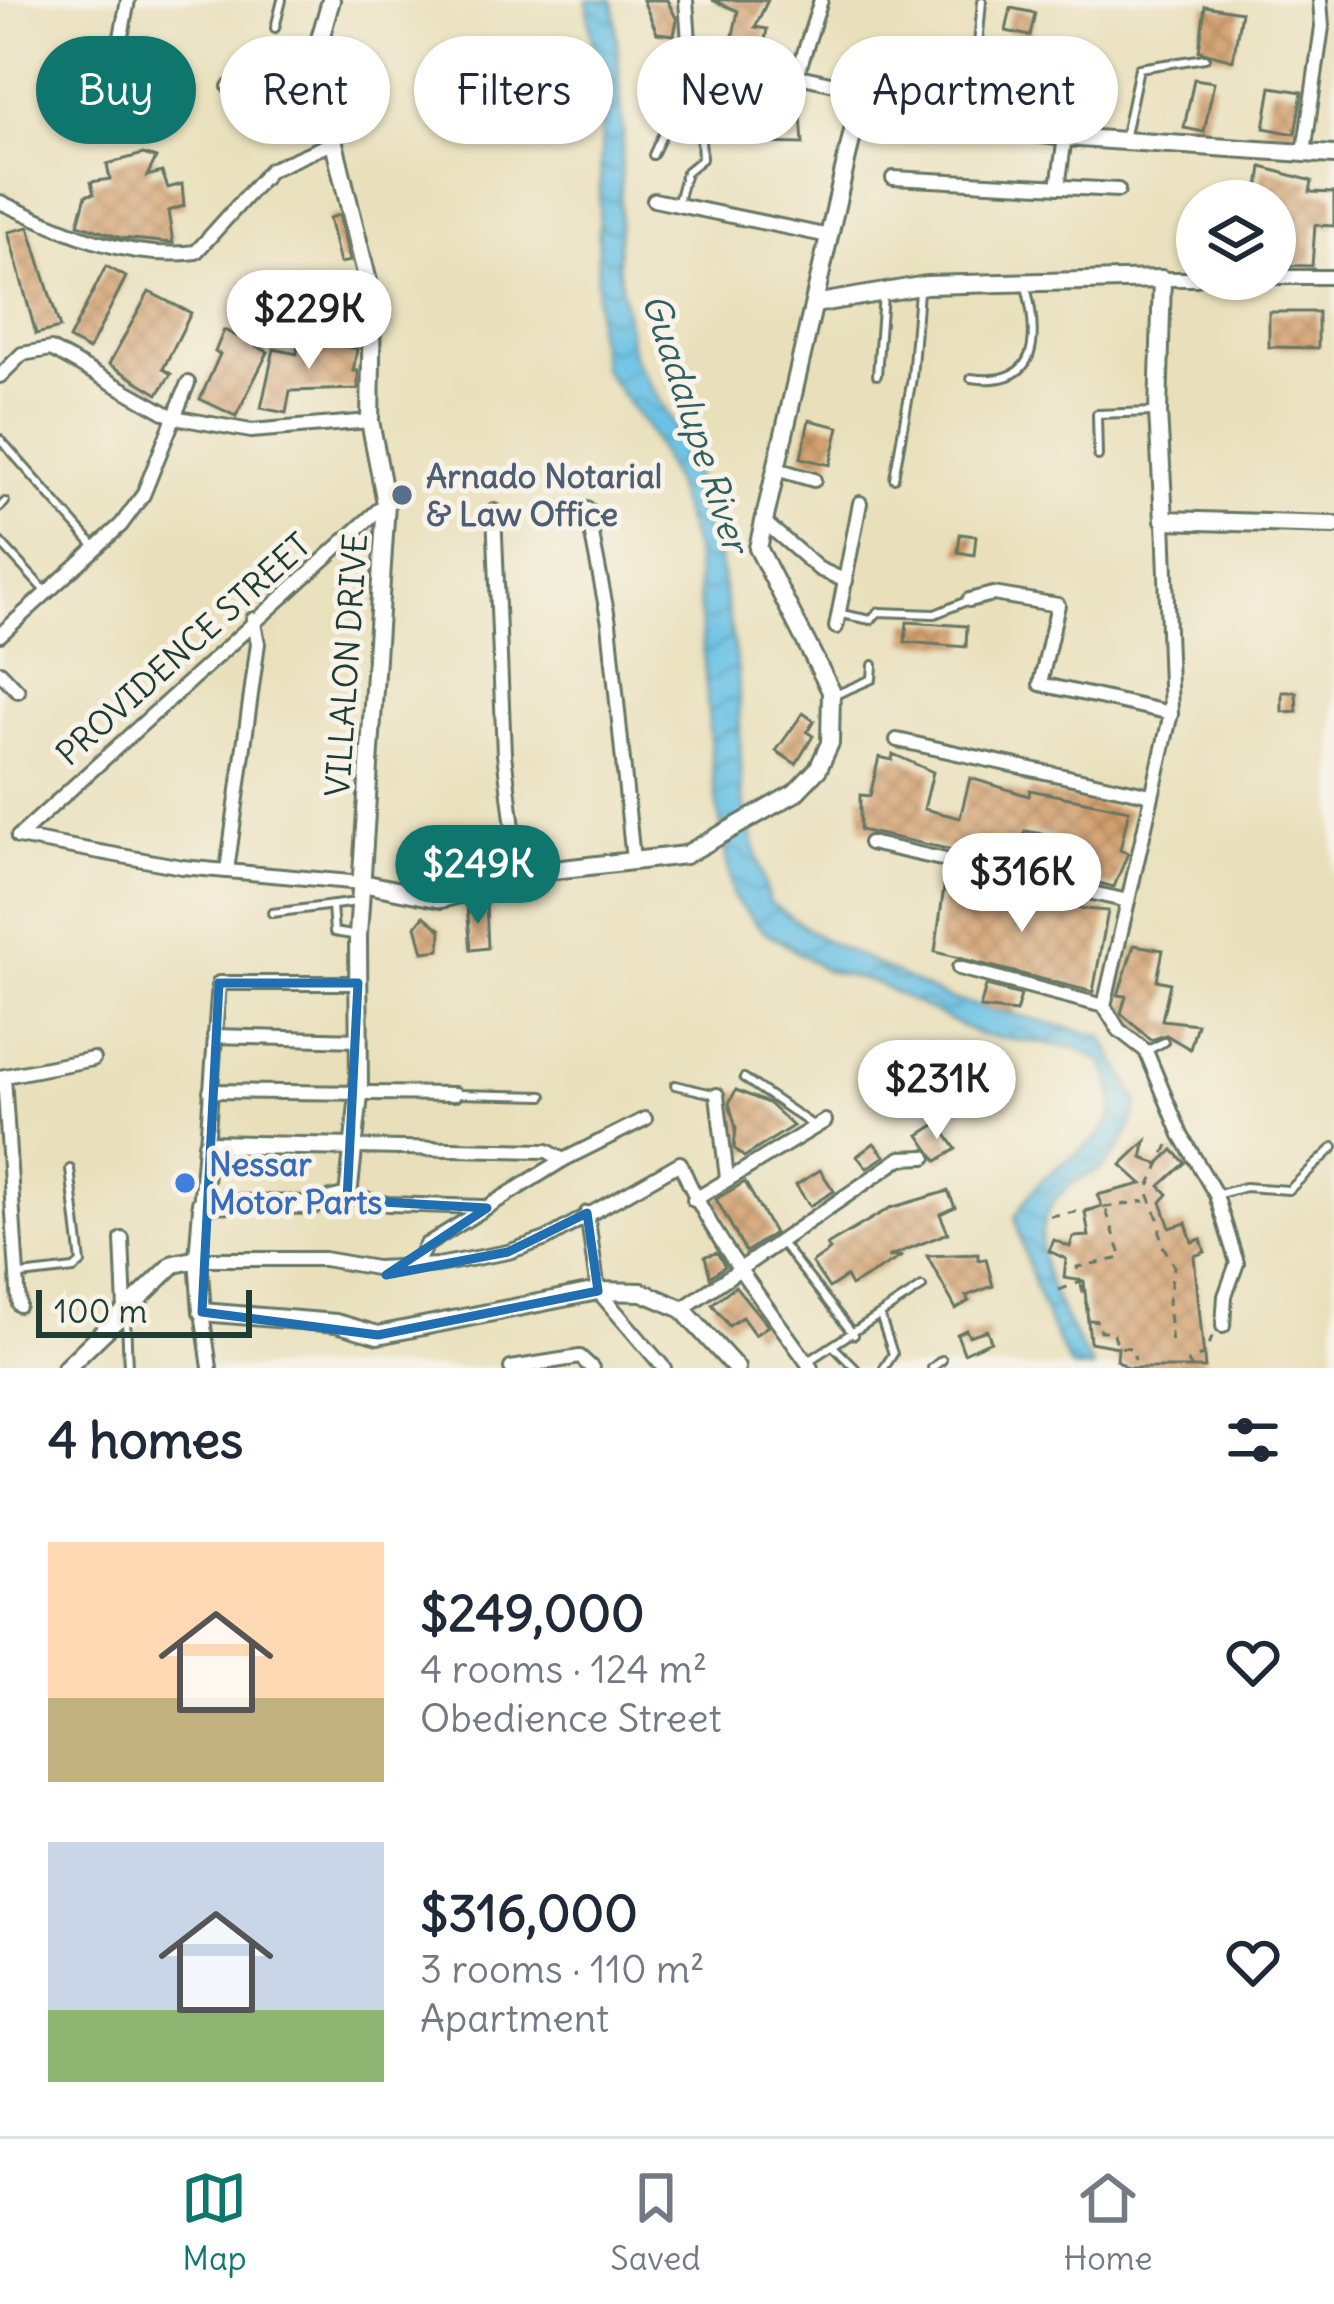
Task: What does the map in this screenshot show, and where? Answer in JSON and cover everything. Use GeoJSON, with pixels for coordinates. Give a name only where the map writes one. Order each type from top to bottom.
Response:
{"type":"FeatureCollection","features":[{"type":"Feature","properties":{"kind":"street"},"geometry":{"type":"LineString","coordinates":[[121,36],[128,0]]}},
{"type":"Feature","properties":{"kind":"street","name":"VILLALON DRIVE"},"geometry":{"type":"LineString","coordinates":[[321,36],[331,0]]}},
{"type":"Feature","properties":{"kind":"street"},"geometry":{"type":"LineString","coordinates":[[686,0],[689,36]]}},
{"type":"Feature","properties":{"kind":"street"},"geometry":{"type":"LineString","coordinates":[[806,57],[821,0]]}},
{"type":"Feature","properties":{"kind":"street"},"geometry":{"type":"LineString","coordinates":[[1304,153],[1322,27],[1320,0]]}},
{"type":"Feature","properties":{"kind":"street"},"geometry":{"type":"LineString","coordinates":[[1118,141],[1334,155]]}},
{"type":"Feature","properties":{"kind":"street"},"geometry":{"type":"LineString","coordinates":[[0,202],[80,239],[144,253],[196,251],[270,170],[329,144]]}},
{"type":"Feature","properties":{"kind":"street","name":"VILLALON DRIVE"},"geometry":{"type":"LineString","coordinates":[[334,144],[372,298],[370,421],[386,503],[358,936],[359,1095],[348,1196]]}},
{"type":"Feature","properties":{"kind":"street"},"geometry":{"type":"LineString","coordinates":[[253,619],[258,644],[226,871],[441,899],[519,877],[685,855],[755,820],[818,769],[830,743],[832,696],[758,548],[850,144]]}},
{"type":"Feature","properties":{"kind":"street"},"geometry":{"type":"LineString","coordinates":[[1058,187],[1064,144]]}},
{"type":"Feature","properties":{"kind":"street"},"geometry":{"type":"LineString","coordinates":[[893,178],[1118,190]]}},
{"type":"Feature","properties":{"kind":"street"},"geometry":{"type":"LineString","coordinates":[[654,200],[829,236]]}},
{"type":"Feature","properties":{"kind":"street"},"geometry":{"type":"LineString","coordinates":[[1296,277],[1334,277]]}},
{"type":"Feature","properties":{"kind":"street"},"geometry":{"type":"LineString","coordinates":[[1104,1006],[1172,713],[1159,412],[1162,279]]}},
{"type":"Feature","properties":{"kind":"street"},"geometry":{"type":"LineString","coordinates":[[814,304],[920,286],[1176,279]]}},
{"type":"Feature","properties":{"kind":"street"},"geometry":{"type":"LineString","coordinates":[[0,376],[22,354],[51,350],[172,417],[251,431],[370,421]]}},
{"type":"Feature","properties":{"kind":"street"},"geometry":{"type":"LineString","coordinates":[[0,634],[96,548],[143,495],[188,383]]}},
{"type":"Feature","properties":{"kind":"street"},"geometry":{"type":"LineString","coordinates":[[776,469],[814,480]]}},
{"type":"Feature","properties":{"kind":"street","name":"PROVIDENCE STREET"},"geometry":{"type":"LineString","coordinates":[[226,871],[19,837],[253,619],[386,503]]}},
{"type":"Feature","properties":{"kind":"street"},"geometry":{"type":"LineString","coordinates":[[838,620],[860,503]]}},
{"type":"Feature","properties":{"kind":"street"},"geometry":{"type":"LineString","coordinates":[[586,509],[609,622],[633,860]]}},
{"type":"Feature","properties":{"kind":"street"},"geometry":{"type":"LineString","coordinates":[[494,512],[504,754],[519,877]]}},
{"type":"Feature","properties":{"kind":"street"},"geometry":{"type":"LineString","coordinates":[[1164,520],[1334,525]]}},
{"type":"Feature","properties":{"kind":"street"},"geometry":{"type":"LineString","coordinates":[[763,521],[818,569],[846,581]]}},
{"type":"Feature","properties":{"kind":"street"},"geometry":{"type":"LineString","coordinates":[[969,600],[993,594],[1058,605],[1040,684],[1172,713]]}},
{"type":"Feature","properties":{"kind":"street"},"geometry":{"type":"LineString","coordinates":[[0,672],[18,692]]}},
{"type":"Feature","properties":{"kind":"street"},"geometry":{"type":"LineString","coordinates":[[897,740],[1151,795]]}},
{"type":"Feature","properties":{"kind":"street"},"geometry":{"type":"LineString","coordinates":[[870,843],[1128,901]]}},
{"type":"Feature","properties":{"kind":"street"},"geometry":{"type":"LineString","coordinates":[[959,968],[1104,1006],[1119,1030],[1146,1052],[1181,1135],[1216,1195],[1237,1263],[1225,1296],[1223,1326]]}},
{"type":"Feature","properties":{"kind":"street"},"geometry":{"type":"LineString","coordinates":[[210,1368],[198,1259],[219,983],[358,983]]}},
{"type":"Feature","properties":{"kind":"street"},"geometry":{"type":"LineString","coordinates":[[214,1036],[359,1040]]}},
{"type":"Feature","properties":{"kind":"street"},"geometry":{"type":"LineString","coordinates":[[20,1305],[2,1077],[93,1059]]}},
{"type":"Feature","properties":{"kind":"street"},"geometry":{"type":"LineString","coordinates":[[209,1091],[455,1094]]}},
{"type":"Feature","properties":{"kind":"street"},"geometry":{"type":"LineString","coordinates":[[717,1095],[727,1178]]}},
{"type":"Feature","properties":{"kind":"street"},"geometry":{"type":"LineString","coordinates":[[415,1264],[426,1245],[563,1160],[645,1119]]}},
{"type":"Feature","properties":{"kind":"street"},"geometry":{"type":"LineString","coordinates":[[694,1200],[819,1124]]}},
{"type":"Feature","properties":{"kind":"street"},"geometry":{"type":"LineString","coordinates":[[207,1144],[547,1151],[563,1160]]}},
{"type":"Feature","properties":{"kind":"street"},"geometry":{"type":"LineString","coordinates":[[682,1309],[901,1158],[925,1157]]}},
{"type":"Feature","properties":{"kind":"street"},"geometry":{"type":"LineString","coordinates":[[66,1368],[174,1264],[198,1259],[324,1259],[376,1268],[508,1252],[546,1239],[680,1163],[694,1200],[739,1274],[809,1365]]}},
{"type":"Feature","properties":{"kind":"street"},"geometry":{"type":"LineString","coordinates":[[201,1203],[311,1205],[348,1196],[388,1204],[487,1208]]}},
{"type":"Feature","properties":{"kind":"street"},"geometry":{"type":"LineString","coordinates":[[586,1214],[598,1291],[664,1368]]}},
{"type":"Feature","properties":{"kind":"street"},"geometry":{"type":"LineString","coordinates":[[122,1239],[125,1309]]}},
{"type":"Feature","properties":{"kind":"street"},"geometry":{"type":"LineString","coordinates":[[202,1312],[336,1323],[378,1335],[598,1291],[657,1294],[682,1309],[736,1368]]}},
{"type":"Feature","properties":{"kind":"street"},"geometry":{"type":"LineString","coordinates":[[511,1368],[580,1357],[592,1368]]}},
{"type":"Feature","properties":{"kind":"lane"},"geometry":{"type":"LineString","coordinates":[[275,28],[282,0]]}},
{"type":"Feature","properties":{"kind":"lane"},"geometry":{"type":"LineString","coordinates":[[979,36],[982,1]]}},
{"type":"Feature","properties":{"kind":"lane"},"geometry":{"type":"LineString","coordinates":[[1124,142],[1138,68],[1205,58]]}},
{"type":"Feature","properties":{"kind":"lane"},"geometry":{"type":"LineString","coordinates":[[653,154],[658,144]]}},
{"type":"Feature","properties":{"kind":"lane"},"geometry":{"type":"LineString","coordinates":[[677,205],[686,172],[702,159],[701,144]]}},
{"type":"Feature","properties":{"kind":"lane"},"geometry":{"type":"LineString","coordinates":[[971,378],[996,382],[1015,375],[1029,358],[1034,319],[1025,283]]}},
{"type":"Feature","properties":{"kind":"lane"},"geometry":{"type":"LineString","coordinates":[[894,478],[912,378],[920,286]]}},
{"type":"Feature","properties":{"kind":"lane"},"geometry":{"type":"LineString","coordinates":[[877,375],[883,293]]}},
{"type":"Feature","properties":{"kind":"lane"},"geometry":{"type":"LineString","coordinates":[[1098,456],[1097,414],[1159,412]]}},
{"type":"Feature","properties":{"kind":"lane"},"geometry":{"type":"LineString","coordinates":[[0,439],[96,548]]}},
{"type":"Feature","properties":{"kind":"lane"},"geometry":{"type":"LineString","coordinates":[[0,542],[47,593]]}},
{"type":"Feature","properties":{"kind":"lane"},"geometry":{"type":"LineString","coordinates":[[838,620],[871,620],[878,612],[935,614],[969,600]]}},
{"type":"Feature","properties":{"kind":"lane"},"geometry":{"type":"LineString","coordinates":[[832,696],[872,679],[873,664]]}},
{"type":"Feature","properties":{"kind":"lane"},"geometry":{"type":"LineString","coordinates":[[272,913],[332,906],[361,892]]}},
{"type":"Feature","properties":{"kind":"lane"},"geometry":{"type":"LineString","coordinates":[[332,906],[334,932],[358,936]]}},
{"type":"Feature","properties":{"kind":"lane"},"geometry":{"type":"LineString","coordinates":[[1146,1052],[1163,1042]]}},
{"type":"Feature","properties":{"kind":"lane"},"geometry":{"type":"LineString","coordinates":[[744,1078],[819,1124]]}},
{"type":"Feature","properties":{"kind":"lane"},"geometry":{"type":"LineString","coordinates":[[675,1085],[717,1095]]}},
{"type":"Feature","properties":{"kind":"lane"},"geometry":{"type":"LineString","coordinates":[[455,1094],[543,1096]]}},
{"type":"Feature","properties":{"kind":"lane"},"geometry":{"type":"LineString","coordinates":[[1216,1195],[1245,1187],[1289,1190],[1334,1148]]}},
{"type":"Feature","properties":{"kind":"lane"},"geometry":{"type":"LineString","coordinates":[[17,1275],[74,1269],[81,1263],[70,1169]]}},
{"type":"Feature","properties":{"kind":"lane"},"geometry":{"type":"LineString","coordinates":[[782,1244],[854,1335]]}},
{"type":"Feature","properties":{"kind":"lane"},"geometry":{"type":"LineString","coordinates":[[809,1365],[922,1287]]}},
{"type":"Feature","properties":{"kind":"lane"},"geometry":{"type":"LineString","coordinates":[[125,1309],[128,1368]]}},
{"type":"Feature","properties":{"kind":"lane"},"geometry":{"type":"LineString","coordinates":[[880,1315],[893,1354],[884,1368]]}},
{"type":"Feature","properties":{"kind":"lane"},"geometry":{"type":"LineString","coordinates":[[833,1346],[854,1368]]}},
{"type":"Feature","properties":{"kind":"lane"},"geometry":{"type":"LineString","coordinates":[[932,1368],[942,1360]]}},
{"type":"Feature","properties":{"kind":"path"},"geometry":{"type":"LineString","coordinates":[[1172,1344],[1168,1302],[1174,1266],[1147,1200],[1147,1184],[1166,1148],[1181,1135]]}},
{"type":"Feature","properties":{"kind":"path"},"geometry":{"type":"LineString","coordinates":[[1050,1216],[1147,1200]]}},
{"type":"Feature","properties":{"kind":"path"},"geometry":{"type":"LineString","coordinates":[[1106,1210],[1122,1258],[1077,1267],[1090,1320],[1100,1321],[1100,1331],[1113,1331],[1118,1347],[1132,1348],[1135,1360]]}},
{"type":"Feature","properties":{"kind":"path"},"geometry":{"type":"LineString","coordinates":[[1059,1290],[1081,1282]]}},
{"type":"Feature","properties":{"kind":"path"},"geometry":{"type":"LineString","coordinates":[[1192,1368],[1188,1362],[1206,1353],[1210,1334],[1223,1326]]}},
{"type":"Feature","properties":{"kind":"highlighted area"},"geometry":{"type":"Polygon","coordinates":[[[219,983],[358,983],[347,1200],[487,1208],[386,1275],[508,1252],[587,1213],[598,1291],[378,1335],[202,1312],[219,983]]]}},
{"type":"Feature","properties":{"kind":"water"},"geometry":{"type":"Polygon","coordinates":[[[587,0],[612,0],[623,131],[618,265],[633,356],[677,430],[712,518],[738,673],[742,796],[769,902],[819,937],[950,999],[1102,1036],[1139,1103],[1126,1138],[1110,1161],[1070,1185],[1051,1205],[1043,1227],[1042,1251],[1056,1300],[1093,1368],[1072,1368],[1062,1349],[1038,1294],[1015,1217],[1039,1183],[1090,1144],[1110,1120],[1111,1086],[1103,1063],[1077,1048],[980,1035],[876,983],[827,971],[761,929],[733,897],[714,786],[695,549],[672,478],[649,431],[603,369],[596,328],[601,144],[613,144],[613,36],[591,36],[587,0]]]}},
{"type":"Feature","properties":{"kind":"building"},"geometry":{"type":"Polygon","coordinates":[[[643,0],[667,0],[677,20],[674,35],[657,33],[643,0]]]}},
{"type":"Feature","properties":{"kind":"building"},"geometry":{"type":"Polygon","coordinates":[[[712,0],[768,0],[755,27],[767,29],[766,36],[733,36],[738,11],[712,0]]]}},
{"type":"Feature","properties":{"kind":"building"},"geometry":{"type":"Polygon","coordinates":[[[1205,6],[1241,12],[1233,60],[1199,51],[1205,6]]]}},
{"type":"Feature","properties":{"kind":"building"},"geometry":{"type":"Polygon","coordinates":[[[1011,8],[1035,13],[1030,36],[1006,31],[1011,8]]]}},
{"type":"Feature","properties":{"kind":"building"},"geometry":{"type":"Polygon","coordinates":[[[1194,79],[1214,82],[1204,132],[1184,128],[1194,79]]]}},
{"type":"Feature","properties":{"kind":"building"},"geometry":{"type":"Polygon","coordinates":[[[1271,87],[1302,92],[1295,134],[1264,128],[1271,87]]]}},
{"type":"Feature","properties":{"kind":"building"},"geometry":{"type":"Polygon","coordinates":[[[143,154],[156,158],[147,176],[162,172],[168,188],[182,184],[184,206],[168,211],[173,243],[121,238],[78,224],[86,195],[94,194],[91,182],[110,179],[107,164],[143,154]]]}},
{"type":"Feature","properties":{"kind":"building"},"geometry":{"type":"Polygon","coordinates":[[[1262,167],[1312,181],[1310,192],[1334,193],[1334,226],[1315,225],[1312,266],[1296,266],[1296,180],[1260,180],[1262,167]]]}},
{"type":"Feature","properties":{"kind":"building"},"geometry":{"type":"Polygon","coordinates":[[[339,215],[350,261],[340,263],[329,218],[339,215]]]}},
{"type":"Feature","properties":{"kind":"building"},"geometry":{"type":"Polygon","coordinates":[[[29,227],[60,328],[36,334],[8,232],[29,227]]]}},
{"type":"Feature","properties":{"kind":"building"},"geometry":{"type":"Polygon","coordinates":[[[106,266],[126,277],[89,350],[69,339],[106,266]]]}},
{"type":"Feature","properties":{"kind":"building"},"geometry":{"type":"Polygon","coordinates":[[[149,292],[191,313],[163,369],[171,374],[158,394],[109,364],[149,292]]]}},
{"type":"Feature","properties":{"kind":"building"},"geometry":{"type":"Polygon","coordinates":[[[303,295],[309,318],[359,314],[359,329],[299,331],[300,313],[289,316],[286,302],[303,295]]]}},
{"type":"Feature","properties":{"kind":"building"},"geometry":{"type":"Polygon","coordinates":[[[1269,312],[1318,312],[1318,348],[1269,347],[1269,312]]]}},
{"type":"Feature","properties":{"kind":"building"},"geometry":{"type":"Polygon","coordinates":[[[224,330],[268,352],[236,416],[200,399],[220,354],[215,352],[224,330]]]}},
{"type":"Feature","properties":{"kind":"building"},"geometry":{"type":"Polygon","coordinates":[[[298,336],[357,349],[353,371],[358,371],[358,389],[290,391],[286,413],[261,408],[274,349],[297,354],[298,336]]]}},
{"type":"Feature","properties":{"kind":"building"},"geometry":{"type":"Polygon","coordinates":[[[809,420],[839,427],[830,465],[801,458],[809,420]]]}},
{"type":"Feature","properties":{"kind":"building"},"geometry":{"type":"Polygon","coordinates":[[[960,534],[976,536],[974,555],[958,552],[960,534]]]}},
{"type":"Feature","properties":{"kind":"building"},"geometry":{"type":"Polygon","coordinates":[[[907,622],[967,626],[966,647],[905,642],[907,622]]]}},
{"type":"Feature","properties":{"kind":"building"},"geometry":{"type":"Polygon","coordinates":[[[1282,692],[1296,692],[1297,711],[1282,712],[1282,692]]]}},
{"type":"Feature","properties":{"kind":"building"},"geometry":{"type":"Polygon","coordinates":[[[803,713],[814,721],[807,732],[813,736],[796,764],[776,751],[803,713]]]}},
{"type":"Feature","properties":{"kind":"building"},"geometry":{"type":"Polygon","coordinates":[[[893,754],[933,772],[924,809],[960,818],[970,778],[1029,796],[1030,790],[1129,810],[1120,850],[1128,853],[1114,887],[1047,869],[1055,836],[1025,831],[1017,864],[860,830],[860,795],[870,796],[879,757],[892,760],[893,754]]]}},
{"type":"Feature","properties":{"kind":"building"},"geometry":{"type":"Polygon","coordinates":[[[945,880],[1013,901],[1015,892],[1074,908],[1108,911],[1093,992],[935,952],[945,880]]]}},
{"type":"Feature","properties":{"kind":"building"},"geometry":{"type":"Polygon","coordinates":[[[486,904],[488,948],[471,950],[467,906],[486,904]]]}},
{"type":"Feature","properties":{"kind":"building"},"geometry":{"type":"Polygon","coordinates":[[[424,916],[441,930],[440,950],[423,952],[416,926],[424,916]]]}},
{"type":"Feature","properties":{"kind":"building"},"geometry":{"type":"Polygon","coordinates":[[[1134,945],[1163,950],[1157,980],[1170,983],[1162,1020],[1197,1024],[1190,1049],[1166,1035],[1151,1040],[1121,1013],[1126,996],[1118,995],[1134,945]]]}},
{"type":"Feature","properties":{"kind":"building"},"geometry":{"type":"Polygon","coordinates":[[[986,986],[1021,995],[1016,1012],[980,1008],[986,986]]]}},
{"type":"Feature","properties":{"kind":"building"},"geometry":{"type":"Polygon","coordinates":[[[736,1090],[768,1103],[793,1126],[744,1157],[734,1148],[736,1128],[729,1103],[736,1090]]]}},
{"type":"Feature","properties":{"kind":"building"},"geometry":{"type":"Polygon","coordinates":[[[938,1123],[956,1149],[937,1161],[919,1135],[938,1123]]]}},
{"type":"Feature","properties":{"kind":"building"},"geometry":{"type":"Polygon","coordinates":[[[1146,1141],[1142,1158],[1158,1164],[1173,1150],[1185,1163],[1160,1186],[1168,1194],[1161,1202],[1170,1228],[1186,1223],[1192,1242],[1201,1239],[1205,1252],[1194,1256],[1205,1368],[1128,1368],[1117,1360],[1118,1347],[1090,1342],[1084,1281],[1064,1278],[1066,1259],[1049,1251],[1054,1240],[1070,1247],[1073,1237],[1089,1236],[1085,1212],[1102,1206],[1097,1195],[1142,1184],[1121,1165],[1146,1141]]]}},
{"type":"Feature","properties":{"kind":"building"},"geometry":{"type":"Polygon","coordinates":[[[874,1143],[885,1156],[867,1168],[857,1156],[874,1143]]]}},
{"type":"Feature","properties":{"kind":"building"},"geometry":{"type":"Polygon","coordinates":[[[820,1170],[834,1191],[810,1206],[796,1185],[820,1170]]]}},
{"type":"Feature","properties":{"kind":"building"},"geometry":{"type":"Polygon","coordinates":[[[745,1182],[774,1233],[746,1252],[716,1199],[745,1182]]]}},
{"type":"Feature","properties":{"kind":"building"},"geometry":{"type":"Polygon","coordinates":[[[948,1191],[955,1207],[940,1214],[948,1233],[888,1257],[902,1256],[851,1286],[846,1277],[829,1288],[812,1263],[830,1250],[827,1245],[890,1208],[948,1191]]]}},
{"type":"Feature","properties":{"kind":"building"},"geometry":{"type":"Polygon","coordinates":[[[717,1253],[725,1266],[710,1277],[705,1256],[717,1253]]]}},
{"type":"Feature","properties":{"kind":"building"},"geometry":{"type":"Polygon","coordinates":[[[978,1254],[978,1260],[986,1259],[993,1286],[966,1296],[969,1301],[956,1309],[927,1256],[978,1254]]]}},
{"type":"Feature","properties":{"kind":"building"},"geometry":{"type":"Polygon","coordinates":[[[735,1286],[768,1326],[755,1335],[742,1317],[729,1326],[712,1304],[735,1286]]]}},
{"type":"Feature","properties":{"kind":"building"},"geometry":{"type":"Polygon","coordinates":[[[966,1330],[969,1336],[987,1330],[991,1341],[964,1353],[957,1334],[966,1330]]]}},
{"type":"Feature","properties":{"kind":"place","name":"Arnado Notarial & Law Office"},"geometry":{"type":"Point","coordinates":[402,495]}},
{"type":"Feature","properties":{"kind":"place","name":"Nessar Motor Parts"},"geometry":{"type":"Point","coordinates":[185,1183]}},
{"type":"Feature","properties":{"kind":"water label","name":"Guadalupe River"},"geometry":{"type":"Point","coordinates":[696,423]}}]}
